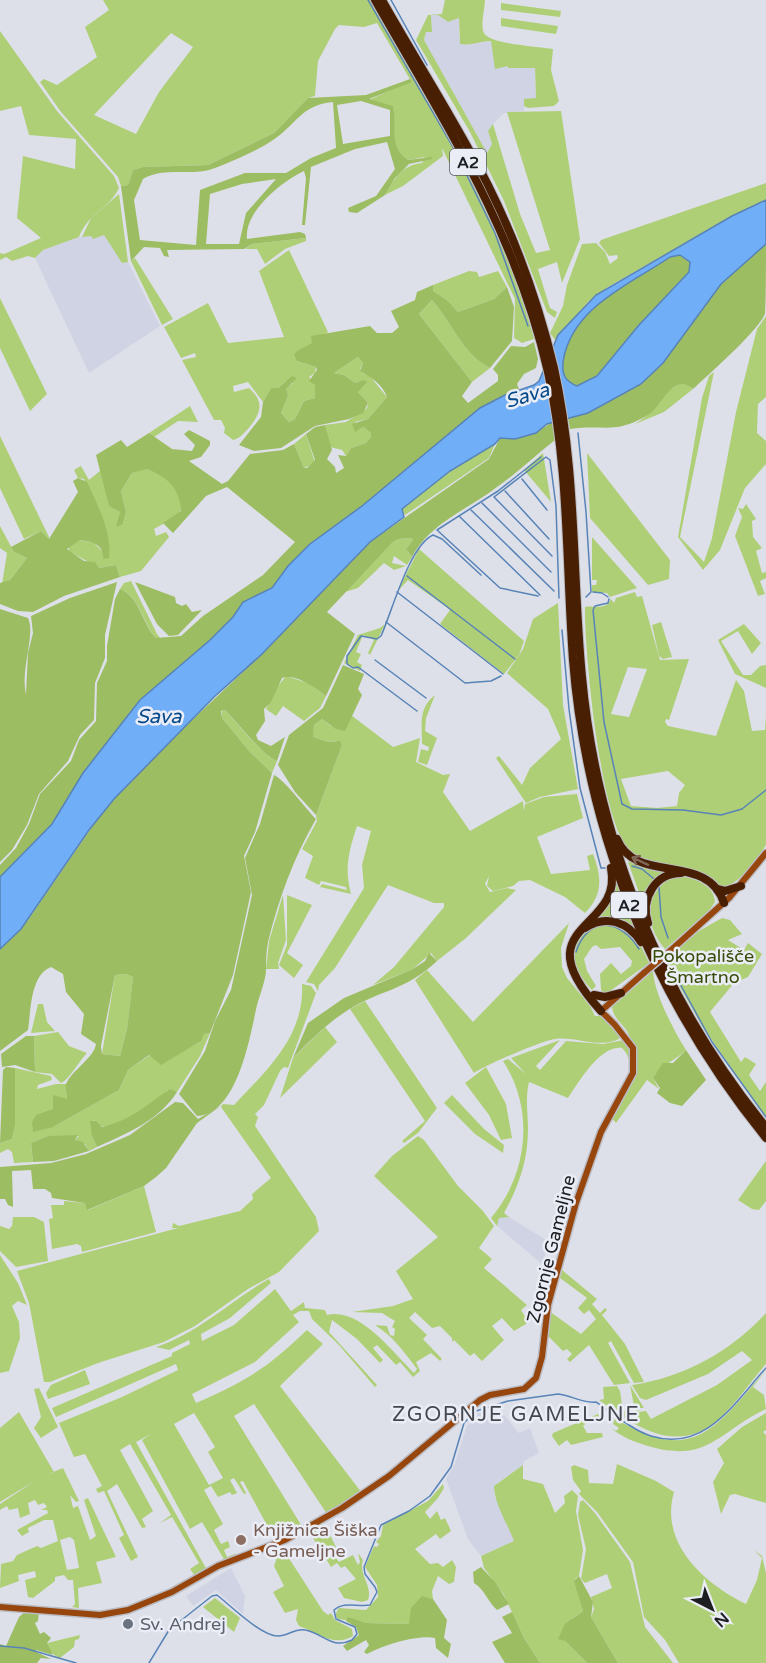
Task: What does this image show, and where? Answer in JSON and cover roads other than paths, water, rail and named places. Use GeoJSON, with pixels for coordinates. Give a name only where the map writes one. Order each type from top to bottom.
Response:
{"type":"FeatureCollection","features":[{"type":"Feature","properties":{"kind":"highway","name":"A2"},"geometry":{"type":"LineString","coordinates":[[375,0],[482,189],[541,332]]}},
{"type":"Feature","properties":{"kind":"highway","name":"A2"},"geometry":{"type":"LineString","coordinates":[[382,0],[488,186],[518,255],[541,332],[564,438],[574,509],[582,678],[592,749],[608,820],[627,880],[651,939],[701,1035],[766,1127]]}},
{"type":"Feature","properties":{"kind":"highway","name":"A2"},"geometry":{"type":"LineString","coordinates":[[564,438],[577,700],[592,784],[607,840],[626,898],[656,967],[712,1065],[766,1138]]}},
{"type":"Feature","properties":{"kind":"highway"},"geometry":{"type":"LineString","coordinates":[[608,820],[621,847],[634,860],[653,866],[696,873],[714,888],[724,903]]}},
{"type":"Feature","properties":{"kind":"highway"},"geometry":{"type":"LineString","coordinates":[[603,1009],[573,971],[569,954],[576,934],[601,908],[611,891],[613,878],[607,840]]}},
{"type":"Feature","properties":{"kind":"highway"},"geometry":{"type":"LineString","coordinates":[[651,939],[645,913],[647,898],[653,885],[667,875],[679,873],[695,876],[724,903]]}},
{"type":"Feature","properties":{"kind":"highway"},"geometry":{"type":"LineString","coordinates":[[714,888],[725,891],[741,886]]}},
{"type":"Feature","properties":{"kind":"highway"},"geometry":{"type":"LineString","coordinates":[[603,1009],[577,973],[572,958],[576,940],[590,925],[608,921],[627,927],[638,938],[656,967]]}},
{"type":"Feature","properties":{"kind":"highway"},"geometry":{"type":"LineString","coordinates":[[594,995],[603,998],[621,993]]}},
{"type":"Feature","properties":{"kind":"street"},"geometry":{"type":"LineString","coordinates":[[603,1009],[724,903],[741,886],[766,853]]}},
{"type":"Feature","properties":{"kind":"street","name":"Zgornje Gameljne"},"geometry":{"type":"LineString","coordinates":[[0,1607],[100,1615],[141,1605],[172,1593],[218,1566],[280,1543],[321,1520],[380,1483],[484,1398],[524,1389],[536,1378],[542,1357],[548,1305],[576,1203],[601,1132],[633,1074],[633,1048],[603,1009]]}},
{"type":"Feature","properties":{"kind":"water","name":"Sava"},"geometry":{"type":"Polygon","coordinates":[[[766,200],[766,244],[721,284],[663,363],[641,384],[588,413],[547,424],[536,433],[515,439],[500,438],[495,444],[450,471],[402,509],[404,517],[370,542],[262,654],[214,697],[114,799],[89,830],[21,929],[0,949],[0,877],[52,824],[83,773],[140,700],[210,640],[233,617],[243,602],[272,588],[288,566],[310,544],[362,506],[480,408],[539,381],[558,335],[596,295],[732,216],[766,200]],[[680,255],[670,257],[605,299],[590,312],[568,343],[563,362],[567,380],[577,386],[597,376],[639,325],[689,272],[690,262],[680,255]]]}},
{"type":"Feature","properties":{"kind":"waterway"},"geometry":{"type":"LineString","coordinates":[[368,0],[454,149]]}},
{"type":"Feature","properties":{"kind":"waterway"},"geometry":{"type":"LineString","coordinates":[[391,0],[427,65]]}},
{"type":"Feature","properties":{"kind":"waterway"},"geometry":{"type":"LineString","coordinates":[[456,153],[495,233],[528,326]]}},
{"type":"Feature","properties":{"kind":"waterway"},"geometry":{"type":"LineString","coordinates":[[578,433],[591,592],[586,597]]}},
{"type":"Feature","properties":{"kind":"waterway"},"geometry":{"type":"LineString","coordinates":[[538,596],[500,588],[437,530],[498,491],[541,457]]}},
{"type":"Feature","properties":{"kind":"waterway"},"geometry":{"type":"LineString","coordinates":[[552,556],[494,497],[546,457],[550,460],[556,506],[559,598]]}},
{"type":"Feature","properties":{"kind":"waterway"},"geometry":{"type":"LineString","coordinates":[[522,479],[547,510]]}},
{"type":"Feature","properties":{"kind":"waterway"},"geometry":{"type":"LineString","coordinates":[[505,491],[549,539]]}},
{"type":"Feature","properties":{"kind":"waterway"},"geometry":{"type":"LineString","coordinates":[[482,503],[551,572]]}},
{"type":"Feature","properties":{"kind":"waterway"},"geometry":{"type":"LineString","coordinates":[[471,510],[554,591]]}},
{"type":"Feature","properties":{"kind":"waterway"},"geometry":{"type":"LineString","coordinates":[[459,516],[540,595]]}},
{"type":"Feature","properties":{"kind":"waterway"},"geometry":{"type":"LineString","coordinates":[[417,711],[358,667],[353,668],[347,664],[347,656],[361,636],[377,639],[381,636],[409,565],[416,552],[433,535],[442,539],[481,575]]}},
{"type":"Feature","properties":{"kind":"waterway"},"geometry":{"type":"LineString","coordinates":[[407,576],[515,659]]}},
{"type":"Feature","properties":{"kind":"waterway"},"geometry":{"type":"LineString","coordinates":[[397,592],[503,674]]}},
{"type":"Feature","properties":{"kind":"waterway"},"geometry":{"type":"LineString","coordinates":[[593,592],[602,593],[608,597]]}},
{"type":"Feature","properties":{"kind":"waterway"},"geometry":{"type":"LineString","coordinates":[[609,599],[608,603],[595,606],[593,610],[604,722],[622,804],[632,809],[683,810],[721,815],[742,809],[766,790]]}},
{"type":"Feature","properties":{"kind":"waterway"},"geometry":{"type":"LineString","coordinates":[[386,622],[465,683],[491,681],[501,676]]}},
{"type":"Feature","properties":{"kind":"waterway"},"geometry":{"type":"LineString","coordinates":[[562,630],[569,709],[580,788],[601,868],[605,868]]}},
{"type":"Feature","properties":{"kind":"waterway"},"geometry":{"type":"LineString","coordinates":[[375,660],[426,698]]}},
{"type":"Feature","properties":{"kind":"waterway"},"geometry":{"type":"LineString","coordinates":[[632,866],[642,869],[654,879]]}},
{"type":"Feature","properties":{"kind":"waterway"},"geometry":{"type":"LineString","coordinates":[[659,887],[661,917],[668,938]]}},
{"type":"Feature","properties":{"kind":"waterway"},"geometry":{"type":"LineString","coordinates":[[576,952],[581,940],[588,932],[605,925],[623,932],[639,949]]}},
{"type":"Feature","properties":{"kind":"waterway"},"geometry":{"type":"LineString","coordinates":[[674,973],[712,1042],[766,1117]]}},
{"type":"Feature","properties":{"kind":"waterway"},"geometry":{"type":"LineString","coordinates":[[149,1663],[169,1630],[212,1596],[217,1595],[255,1626],[271,1635],[282,1636],[301,1630],[333,1642],[345,1643],[352,1640],[357,1634],[355,1627],[336,1619],[334,1610],[346,1605],[370,1605],[377,1592],[365,1574],[364,1567],[381,1525],[409,1511],[430,1496],[451,1467],[464,1423],[476,1411],[508,1401],[558,1394],[586,1402],[596,1402],[630,1426],[651,1436],[670,1439],[688,1437],[718,1421],[766,1368]]}},
{"type":"Feature","properties":{"kind":"waterway"},"geometry":{"type":"LineString","coordinates":[[0,1646],[24,1648],[76,1663]]}},
{"type":"Feature","properties":{"kind":"place","name":"Knjižnica Šiška - Gameljne"},"geometry":{"type":"Point","coordinates":[241,1540]}},
{"type":"Feature","properties":{"kind":"place","name":"Sv. Andrej"},"geometry":{"type":"Point","coordinates":[128,1624]}},
{"type":"Feature","properties":{"kind":"district","name":"ZGORNJE GAMELJNE"},"geometry":{"type":"Point","coordinates":[516,1414]}},
{"type":"Feature","properties":{"kind":"park label","name":"Pokopališče Šmartno"},"geometry":{"type":"Point","coordinates":[703,966]}}]}
